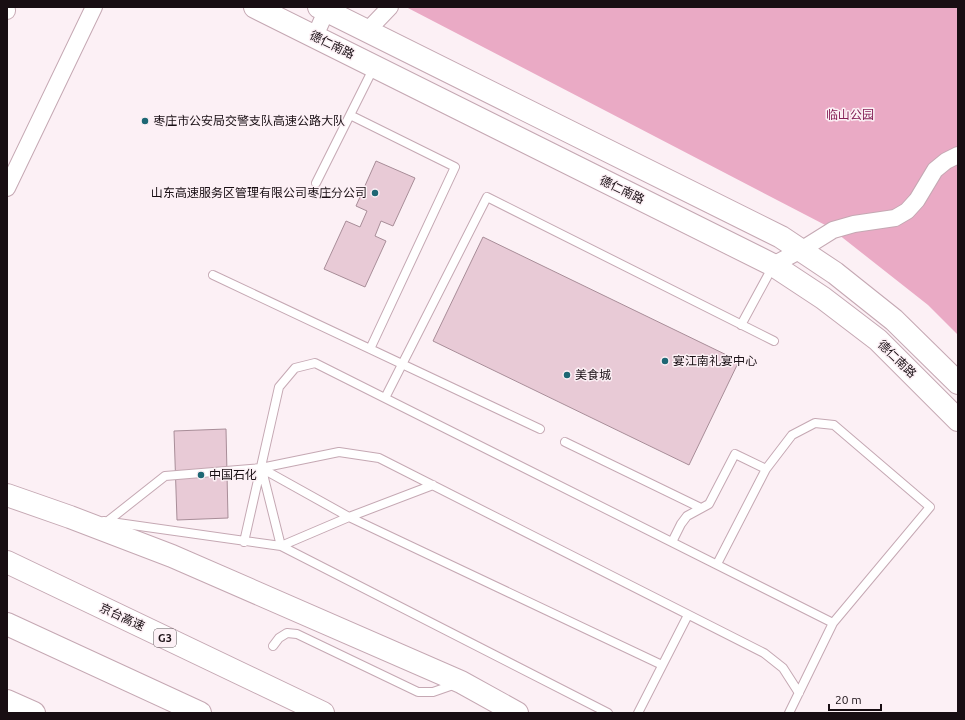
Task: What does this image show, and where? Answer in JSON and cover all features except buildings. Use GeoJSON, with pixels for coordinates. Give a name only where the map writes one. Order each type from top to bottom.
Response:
{"type":"FeatureCollection","features":[{"type":"Feature","properties":{"kind":"main road","name":"德仁南路"},"geometry":{"type":"LineString","coordinates":[[254,7],[773,265],[823,298],[878,340],[958,420]]}},
{"type":"Feature","properties":{"kind":"main road"},"geometry":{"type":"LineString","coordinates":[[325,8],[367,31],[781,237],[835,273],[894,320],[958,383]]}},
{"type":"Feature","properties":{"kind":"main road"},"geometry":{"type":"LineString","coordinates":[[7,495],[70,517],[172,556],[461,682],[517,713]]}},
{"type":"Feature","properties":{"kind":"main road","name":"京台高速"},"geometry":{"type":"LineString","coordinates":[[7,562],[323,713]]}},
{"type":"Feature","properties":{"kind":"main road"},"geometry":{"type":"LineString","coordinates":[[7,624],[200,713]]}},
{"type":"Feature","properties":{"kind":"street"},"geometry":{"type":"LineString","coordinates":[[7,188],[94,7]]}},
{"type":"Feature","properties":{"kind":"street"},"geometry":{"type":"LineString","coordinates":[[367,31],[390,7]]}},
{"type":"Feature","properties":{"kind":"street"},"geometry":{"type":"LineString","coordinates":[[315,36],[325,8]]}},
{"type":"Feature","properties":{"kind":"street"},"geometry":{"type":"LineString","coordinates":[[773,265],[833,230],[854,224],[895,218],[907,211],[917,200],[935,170],[946,161],[958,155]]}},
{"type":"Feature","properties":{"kind":"lane"},"geometry":{"type":"LineString","coordinates":[[316,183],[374,66]]}},
{"type":"Feature","properties":{"kind":"lane"},"geometry":{"type":"LineString","coordinates":[[350,115],[455,167],[370,349]]}},
{"type":"Feature","properties":{"kind":"lane"},"geometry":{"type":"LineString","coordinates":[[385,398],[486,197],[774,341]]}},
{"type":"Feature","properties":{"kind":"lane"},"geometry":{"type":"LineString","coordinates":[[741,325],[773,265]]}},
{"type":"Feature","properties":{"kind":"lane"},"geometry":{"type":"LineString","coordinates":[[213,275],[540,429]]}},
{"type":"Feature","properties":{"kind":"lane"},"geometry":{"type":"LineString","coordinates":[[244,542],[279,387],[295,368],[315,363],[833,623]]}},
{"type":"Feature","properties":{"kind":"lane"},"geometry":{"type":"LineString","coordinates":[[717,564],[766,469],[792,435],[815,422],[834,425],[930,507],[833,623],[789,713]]}},
{"type":"Feature","properties":{"kind":"lane"},"geometry":{"type":"LineString","coordinates":[[565,442],[701,508]]}},
{"type":"Feature","properties":{"kind":"lane"},"geometry":{"type":"LineString","coordinates":[[108,521],[164,476],[261,468],[339,452],[379,458],[764,653],[783,668],[799,693]]}},
{"type":"Feature","properties":{"kind":"lane"},"geometry":{"type":"LineString","coordinates":[[672,542],[687,516],[709,504],[735,454],[766,469]]}},
{"type":"Feature","properties":{"kind":"lane"},"geometry":{"type":"LineString","coordinates":[[261,468],[349,517],[662,665]]}},
{"type":"Feature","properties":{"kind":"lane"},"geometry":{"type":"LineString","coordinates":[[261,468],[281,546]]}},
{"type":"Feature","properties":{"kind":"lane"},"geometry":{"type":"LineString","coordinates":[[281,546],[349,517],[433,485]]}},
{"type":"Feature","properties":{"kind":"lane"},"geometry":{"type":"LineString","coordinates":[[70,517],[108,521],[244,542],[281,546],[608,713]]}},
{"type":"Feature","properties":{"kind":"lane"},"geometry":{"type":"LineString","coordinates":[[638,713],[688,615]]}},
{"type":"Feature","properties":{"kind":"lane"},"geometry":{"type":"LineString","coordinates":[[273,646],[279,638],[287,632],[297,634],[418,692],[433,692],[461,682]]}},
{"type":"Feature","properties":{"kind":"green space","name":"临山公园"},"geometry":{"type":"Polygon","coordinates":[[[406,7],[958,7],[958,335],[928,305],[829,227],[406,7]]]}},
{"type":"Feature","properties":{"kind":"place","name":"枣庄市公安局交警支队高速公路大队"},"geometry":{"type":"Point","coordinates":[145,121]}},
{"type":"Feature","properties":{"kind":"place","name":"山东高速服务区管理有限公司枣庄分公司"},"geometry":{"type":"Point","coordinates":[375,193]}},
{"type":"Feature","properties":{"kind":"place","name":"宴江南礼宴中心"},"geometry":{"type":"Point","coordinates":[665,361]}},
{"type":"Feature","properties":{"kind":"place","name":"美食城"},"geometry":{"type":"Point","coordinates":[567,375]}},
{"type":"Feature","properties":{"kind":"place","name":"中国石化"},"geometry":{"type":"Point","coordinates":[201,475]}}]}
